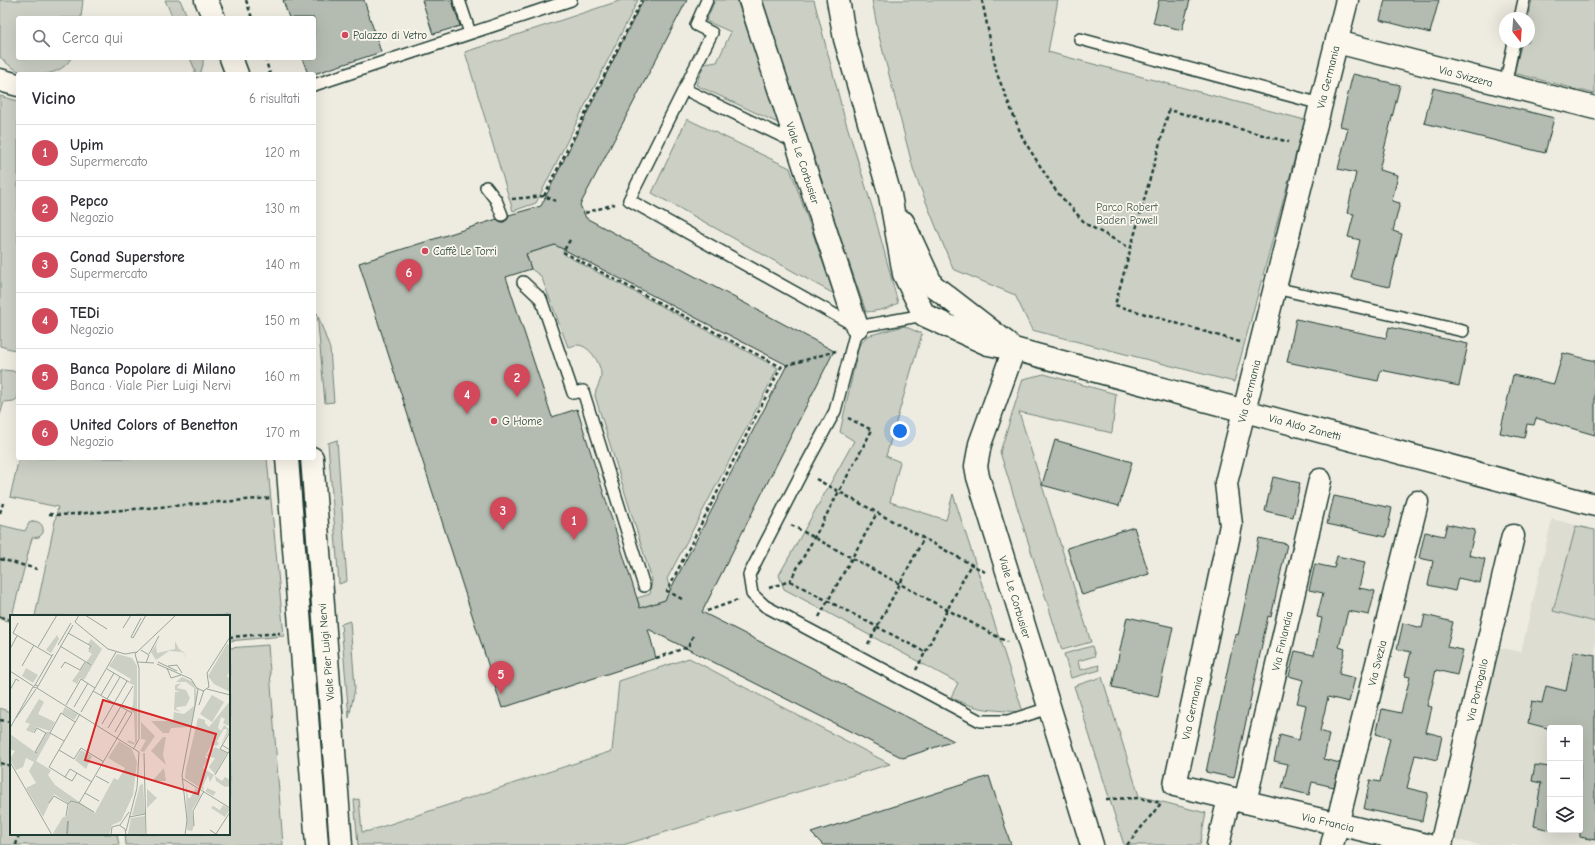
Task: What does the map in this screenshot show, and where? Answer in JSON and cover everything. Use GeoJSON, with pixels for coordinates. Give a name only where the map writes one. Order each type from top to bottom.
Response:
{"type":"FeatureCollection","features":[{"type":"Feature","properties":{"kind":"street"},"geometry":{"type":"LineString","coordinates":[[206,0],[213,16]]}},
{"type":"Feature","properties":{"kind":"street","name":"Viale Le Corbusier"},"geometry":{"type":"LineString","coordinates":[[750,0],[796,143],[854,336]]}},
{"type":"Feature","properties":{"kind":"street"},"geometry":{"type":"LineString","coordinates":[[838,0],[845,39],[890,195],[904,274],[924,315],[988,344],[1014,349]]}},
{"type":"Feature","properties":{"kind":"street","name":"Via Germania"},"geometry":{"type":"LineString","coordinates":[[1175,785],[1231,525],[1226,483],[1347,0]]}},
{"type":"Feature","properties":{"kind":"street","name":"Via Svizzera"},"geometry":{"type":"LineString","coordinates":[[1337,42],[1595,108]]}},
{"type":"Feature","properties":{"kind":"street"},"geometry":{"type":"LineString","coordinates":[[232,60],[236,72]]}},
{"type":"Feature","properties":{"kind":"street"},"geometry":{"type":"LineString","coordinates":[[0,80],[16,84]]}},
{"type":"Feature","properties":{"kind":"street"},"geometry":{"type":"LineString","coordinates":[[890,195],[932,285],[1014,349]]}},
{"type":"Feature","properties":{"kind":"street","name":"Viale Le Corbusier"},"geometry":{"type":"LineString","coordinates":[[1014,349],[980,444],[976,466],[978,478],[1092,845]]}},
{"type":"Feature","properties":{"kind":"street","name":"Via Aldo Zanetti"},"geometry":{"type":"LineString","coordinates":[[1014,349],[1595,505]]}},
{"type":"Feature","properties":{"kind":"street","name":"Viale Pier Luigi Nervi"},"geometry":{"type":"LineString","coordinates":[[288,460],[317,845]]}},
{"type":"Feature","properties":{"kind":"street","name":"Viale Pier Luigi Nervi"},"geometry":{"type":"LineString","coordinates":[[312,460],[341,845]]}},
{"type":"Feature","properties":{"kind":"street","name":"Via Finlandia"},"geometry":{"type":"LineString","coordinates":[[1237,800],[1320,480]]}},
{"type":"Feature","properties":{"kind":"street","name":"Via Svezia"},"geometry":{"type":"LineString","coordinates":[[1332,845],[1417,502]]}},
{"type":"Feature","properties":{"kind":"street","name":"Via Portogallo"},"geometry":{"type":"LineString","coordinates":[[1441,845],[1513,536]]}},
{"type":"Feature","properties":{"kind":"street","name":"Via Francia"},"geometry":{"type":"LineString","coordinates":[[1175,785],[1426,845]]}},
{"type":"Feature","properties":{"kind":"street"},"geometry":{"type":"LineString","coordinates":[[1218,845],[1237,800]]}},
{"type":"Feature","properties":{"kind":"lane"},"geometry":{"type":"LineString","coordinates":[[459,0],[470,33]]}},
{"type":"Feature","properties":{"kind":"lane"},"geometry":{"type":"LineString","coordinates":[[316,84],[571,0]]}},
{"type":"Feature","properties":{"kind":"lane"},"geometry":{"type":"LineString","coordinates":[[707,0],[696,25],[712,33],[629,200],[854,336],[924,315]]}},
{"type":"Feature","properties":{"kind":"lane"},"geometry":{"type":"LineString","coordinates":[[1521,12],[1524,0]]}},
{"type":"Feature","properties":{"kind":"lane"},"geometry":{"type":"LineString","coordinates":[[1080,39],[1321,104]]}},
{"type":"Feature","properties":{"kind":"lane"},"geometry":{"type":"LineString","coordinates":[[1505,86],[1513,48]]}},
{"type":"Feature","properties":{"kind":"lane"},"geometry":{"type":"LineString","coordinates":[[684,89],[796,143]]}},
{"type":"Feature","properties":{"kind":"lane"},"geometry":{"type":"LineString","coordinates":[[486,187],[496,200],[502,215]]}},
{"type":"Feature","properties":{"kind":"lane"},"geometry":{"type":"LineString","coordinates":[[523,282],[541,299],[572,393],[583,390],[644,586]]}},
{"type":"Feature","properties":{"kind":"lane"},"geometry":{"type":"LineString","coordinates":[[1275,288],[1463,331]]}},
{"type":"Feature","properties":{"kind":"lane"},"geometry":{"type":"LineString","coordinates":[[854,336],[835,411],[749,575],[752,594],[765,606],[980,721],[1008,720],[1050,708]]}},
{"type":"Feature","properties":{"kind":"path"},"geometry":{"type":"LineString","coordinates":[[246,0],[251,16]]}},
{"type":"Feature","properties":{"kind":"path"},"geometry":{"type":"LineString","coordinates":[[544,196],[642,0]]}},
{"type":"Feature","properties":{"kind":"path"},"geometry":{"type":"LineString","coordinates":[[982,0],[997,74],[1023,139],[1056,191],[1086,224],[1130,248]]}},
{"type":"Feature","properties":{"kind":"path"},"geometry":{"type":"LineString","coordinates":[[266,60],[269,72]]}},
{"type":"Feature","properties":{"kind":"path"},"geometry":{"type":"LineString","coordinates":[[1245,343],[1115,305],[1169,110],[1289,142]]}},
{"type":"Feature","properties":{"kind":"path"},"geometry":{"type":"LineString","coordinates":[[496,200],[544,196],[556,201]]}},
{"type":"Feature","properties":{"kind":"path"},"geometry":{"type":"LineString","coordinates":[[585,213],[629,200]]}},
{"type":"Feature","properties":{"kind":"path"},"geometry":{"type":"LineString","coordinates":[[570,240],[563,252],[781,367]]}},
{"type":"Feature","properties":{"kind":"path"},"geometry":{"type":"LineString","coordinates":[[682,599],[667,591],[781,367],[854,336]]}},
{"type":"Feature","properties":{"kind":"path"},"geometry":{"type":"LineString","coordinates":[[707,611],[790,580],[872,430],[835,411]]}},
{"type":"Feature","properties":{"kind":"path"},"geometry":{"type":"LineString","coordinates":[[802,472],[1012,587]]}},
{"type":"Feature","properties":{"kind":"path"},"geometry":{"type":"LineString","coordinates":[[49,514],[61,515],[270,498]]}},
{"type":"Feature","properties":{"kind":"path"},"geometry":{"type":"LineString","coordinates":[[0,513],[3,503]]}},
{"type":"Feature","properties":{"kind":"path"},"geometry":{"type":"LineString","coordinates":[[812,631],[877,512]]}},
{"type":"Feature","properties":{"kind":"path"},"geometry":{"type":"LineString","coordinates":[[778,518],[1034,657]]}},
{"type":"Feature","properties":{"kind":"path"},"geometry":{"type":"LineString","coordinates":[[861,658],[924,538]]}},
{"type":"Feature","properties":{"kind":"path"},"geometry":{"type":"LineString","coordinates":[[0,559],[38,569]]}},
{"type":"Feature","properties":{"kind":"path"},"geometry":{"type":"LineString","coordinates":[[909,683],[971,564]]}},
{"type":"Feature","properties":{"kind":"path"},"geometry":{"type":"LineString","coordinates":[[790,580],[925,652]]}},
{"type":"Feature","properties":{"kind":"path"},"geometry":{"type":"LineString","coordinates":[[0,617],[10,620]]}},
{"type":"Feature","properties":{"kind":"path"},"geometry":{"type":"LineString","coordinates":[[230,637],[282,633]]}},
{"type":"Feature","properties":{"kind":"path"},"geometry":{"type":"LineString","coordinates":[[656,658],[688,647],[693,636]]}},
{"type":"Feature","properties":{"kind":"path"},"geometry":{"type":"LineString","coordinates":[[0,720],[10,722]]}},
{"type":"Feature","properties":{"kind":"path"},"geometry":{"type":"LineString","coordinates":[[0,763],[10,766]]}},
{"type":"Feature","properties":{"kind":"path"},"geometry":{"type":"LineString","coordinates":[[1127,845],[1175,785]]}},
{"type":"Feature","properties":{"kind":"path"},"geometry":{"type":"LineString","coordinates":[[1106,799],[1140,798],[1161,803]]}},
{"type":"Feature","properties":{"kind":"path"},"geometry":{"type":"LineString","coordinates":[[16,845],[19,835]]}},
{"type":"Feature","properties":{"kind":"shaded area"},"geometry":{"type":"Polygon","coordinates":[[[1552,519],[1595,530],[1595,845],[1479,845],[1453,839],[1497,647],[1521,652],[1552,519]]]}},
{"type":"Feature","properties":{"kind":"green space"},"geometry":{"type":"Polygon","coordinates":[[[0,0],[83,0],[81,16],[16,16],[16,60],[69,60],[63,67],[54,72],[22,72],[12,67],[0,57],[0,0]]]}},
{"type":"Feature","properties":{"kind":"green space"},"geometry":{"type":"Polygon","coordinates":[[[165,0],[180,0],[187,16],[172,16],[165,0]]]}},
{"type":"Feature","properties":{"kind":"green space"},"geometry":{"type":"Polygon","coordinates":[[[622,0],[638,0],[536,203],[513,211],[465,52],[622,0]]]}},
{"type":"Feature","properties":{"kind":"green space"},"geometry":{"type":"Polygon","coordinates":[[[715,0],[737,0],[780,124],[696,85],[704,64],[717,62],[731,32],[706,21],[715,0]]]}},
{"type":"Feature","properties":{"kind":"green space"},"geometry":{"type":"Polygon","coordinates":[[[759,0],[814,0],[844,116],[874,213],[898,303],[890,307],[866,312],[759,0]]]}},
{"type":"Feature","properties":{"kind":"green space","name":"Parco Robert Baden Powell"},"geometry":{"type":"Polygon","coordinates":[[[872,0],[1058,0],[1048,52],[1305,120],[1234,382],[1032,330],[1015,295],[953,269],[914,172],[878,32],[872,0]]]}},
{"type":"Feature","properties":{"kind":"green space"},"geometry":{"type":"Polygon","coordinates":[[[1532,0],[1595,0],[1595,94],[1514,73],[1520,48],[1535,48],[1535,12],[1529,12],[1532,0]]]}},
{"type":"Feature","properties":{"kind":"green space"},"geometry":{"type":"Polygon","coordinates":[[[191,60],[203,60],[201,72],[195,72],[191,60]]]}},
{"type":"Feature","properties":{"kind":"green space"},"geometry":{"type":"Polygon","coordinates":[[[0,96],[16,100],[16,350],[0,346],[0,96]]]}},
{"type":"Feature","properties":{"kind":"green space"},"geometry":{"type":"Polygon","coordinates":[[[687,119],[790,168],[834,294],[652,193],[687,119]]]}},
{"type":"Feature","properties":{"kind":"green space"},"geometry":{"type":"Polygon","coordinates":[[[561,243],[565,255],[778,368],[667,579],[673,598],[640,608],[637,598],[650,594],[652,580],[595,396],[601,378],[601,371],[594,356],[586,348],[577,345],[568,347],[541,276],[531,269],[526,254],[561,243]]]}},
{"type":"Feature","properties":{"kind":"green space"},"geometry":{"type":"Polygon","coordinates":[[[317,313],[330,349],[334,402],[325,403],[317,313]]]}},
{"type":"Feature","properties":{"kind":"green space"},"geometry":{"type":"Polygon","coordinates":[[[904,326],[922,334],[886,456],[900,462],[890,502],[946,520],[953,494],[1023,712],[994,710],[978,707],[960,702],[951,697],[958,683],[784,589],[779,575],[854,441],[840,432],[859,345],[867,336],[904,326]]]}},
{"type":"Feature","properties":{"kind":"green space"},"geometry":{"type":"Polygon","coordinates":[[[3,370],[16,373],[16,400],[4,402],[0,415],[0,372],[3,370]]]}},
{"type":"Feature","properties":{"kind":"green space"},"geometry":{"type":"Polygon","coordinates":[[[1044,374],[1116,394],[1112,433],[1019,412],[1091,642],[1062,650],[1000,452],[1023,379],[1044,374]]]}},
{"type":"Feature","properties":{"kind":"green space"},"geometry":{"type":"Polygon","coordinates":[[[337,440],[347,581],[339,584],[328,443],[337,440]]]}},
{"type":"Feature","properties":{"kind":"green space"},"geometry":{"type":"Polygon","coordinates":[[[19,460],[267,460],[284,636],[230,641],[230,615],[35,615],[58,507],[10,497],[19,460]]]}},
{"type":"Feature","properties":{"kind":"green space"},"geometry":{"type":"Polygon","coordinates":[[[34,521],[38,522],[42,525],[43,533],[39,537],[32,538],[12,615],[10,615],[10,622],[0,619],[0,525],[25,531],[29,523],[34,521]]]}},
{"type":"Feature","properties":{"kind":"green space"},"geometry":{"type":"Polygon","coordinates":[[[1576,526],[1595,530],[1595,622],[1553,611],[1576,526]]]}},
{"type":"Feature","properties":{"kind":"green space"},"geometry":{"type":"Polygon","coordinates":[[[350,621],[355,688],[349,718],[341,624],[350,621]]]}},
{"type":"Feature","properties":{"kind":"green space"},"geometry":{"type":"Polygon","coordinates":[[[268,645],[283,845],[126,845],[125,835],[230,835],[230,648],[268,645]]]}},
{"type":"Feature","properties":{"kind":"green space"},"geometry":{"type":"Polygon","coordinates":[[[1092,646],[1095,656],[1078,661],[1080,670],[1099,665],[1100,670],[1071,678],[1064,654],[1092,646]]]}},
{"type":"Feature","properties":{"kind":"green space"},"geometry":{"type":"Polygon","coordinates":[[[689,658],[890,764],[623,845],[358,845],[354,800],[359,799],[362,832],[369,831],[612,751],[619,681],[689,658]]]}},
{"type":"Feature","properties":{"kind":"green space"},"geometry":{"type":"Polygon","coordinates":[[[1102,677],[1139,796],[1206,813],[1200,845],[1124,845],[1074,686],[1102,677]]]}},
{"type":"Feature","properties":{"kind":"green space"},"geometry":{"type":"Polygon","coordinates":[[[0,708],[10,712],[10,835],[117,835],[119,845],[0,845],[0,708]]]}},
{"type":"Feature","properties":{"kind":"building","name":"Palazzo di Vetro"},"geometry":{"type":"Polygon","coordinates":[[[283,0],[364,0],[381,52],[316,73],[316,72],[307,72],[303,60],[316,60],[316,16],[288,16],[283,0]]]}},
{"type":"Feature","properties":{"kind":"building","name":"Palazzo di Vetro"},"geometry":{"type":"Polygon","coordinates":[[[422,0],[452,0],[460,26],[433,34],[422,0]]]}},
{"type":"Feature","properties":{"kind":"building"},"geometry":{"type":"Polygon","coordinates":[[[643,0],[687,0],[580,205],[586,218],[834,351],[702,612],[954,741],[903,758],[648,629],[656,658],[502,708],[359,263],[497,219],[504,222],[508,219],[509,215],[541,206],[643,0]],[[555,245],[526,254],[531,269],[506,277],[552,417],[577,409],[640,608],[665,600],[787,365],[555,245]]]}},
{"type":"Feature","properties":{"kind":"building"},"geometry":{"type":"Polygon","coordinates":[[[1159,0],[1190,0],[1182,30],[1153,23],[1159,0]]]}},
{"type":"Feature","properties":{"kind":"building"},"geometry":{"type":"Polygon","coordinates":[[[1385,0],[1439,0],[1430,33],[1380,20],[1385,0]]]}},
{"type":"Feature","properties":{"kind":"building"},"geometry":{"type":"Polygon","coordinates":[[[1353,74],[1400,85],[1379,170],[1398,175],[1392,201],[1400,203],[1393,231],[1402,234],[1389,287],[1351,278],[1360,240],[1348,237],[1354,214],[1347,213],[1356,173],[1338,169],[1348,128],[1340,126],[1353,74]]]}},
{"type":"Feature","properties":{"kind":"building"},"geometry":{"type":"Polygon","coordinates":[[[1433,88],[1554,118],[1545,153],[1424,123],[1433,88]]]}},
{"type":"Feature","properties":{"kind":"building"},"geometry":{"type":"Polygon","coordinates":[[[1296,319],[1386,338],[1389,327],[1468,344],[1459,386],[1381,370],[1378,381],[1287,362],[1296,319]]]}},
{"type":"Feature","properties":{"kind":"building"},"geometry":{"type":"Polygon","coordinates":[[[1563,353],[1595,361],[1595,435],[1536,418],[1534,425],[1527,424],[1524,438],[1500,433],[1513,375],[1554,384],[1563,353]]]}},
{"type":"Feature","properties":{"kind":"building"},"geometry":{"type":"Polygon","coordinates":[[[1055,440],[1132,462],[1119,506],[1042,485],[1055,440]]]}},
{"type":"Feature","properties":{"kind":"building"},"geometry":{"type":"Polygon","coordinates":[[[1273,477],[1300,483],[1293,517],[1265,511],[1273,477]]]}},
{"type":"Feature","properties":{"kind":"building"},"geometry":{"type":"Polygon","coordinates":[[[1334,496],[1392,508],[1386,537],[1327,524],[1334,496]]]}},
{"type":"Feature","properties":{"kind":"building"},"geometry":{"type":"Polygon","coordinates":[[[1447,524],[1475,530],[1469,555],[1485,559],[1480,583],[1458,578],[1455,591],[1428,585],[1433,561],[1419,558],[1425,532],[1444,536],[1447,524]]]}},
{"type":"Feature","properties":{"kind":"building"},"geometry":{"type":"Polygon","coordinates":[[[1134,527],[1149,574],[1082,595],[1067,548],[1134,527]]]}},
{"type":"Feature","properties":{"kind":"building"},"geometry":{"type":"Polygon","coordinates":[[[1259,538],[1287,544],[1271,617],[1268,616],[1234,778],[1206,772],[1235,634],[1238,635],[1259,538]]]}},
{"type":"Feature","properties":{"kind":"building"},"geometry":{"type":"Polygon","coordinates":[[[1337,556],[1365,562],[1359,588],[1375,591],[1369,615],[1348,611],[1339,647],[1345,649],[1339,674],[1355,678],[1349,702],[1328,697],[1320,731],[1329,734],[1324,759],[1340,763],[1334,787],[1312,782],[1309,795],[1282,788],[1288,764],[1274,761],[1280,735],[1299,740],[1306,705],[1297,703],[1303,680],[1289,676],[1295,651],[1314,655],[1322,618],[1317,617],[1323,593],[1309,590],[1315,564],[1334,568],[1337,556]]]}},
{"type":"Feature","properties":{"kind":"building"},"geometry":{"type":"Polygon","coordinates":[[[1425,615],[1453,622],[1447,647],[1463,650],[1457,675],[1436,670],[1427,706],[1432,707],[1426,732],[1442,736],[1437,760],[1415,755],[1407,788],[1428,793],[1422,821],[1364,809],[1370,780],[1380,782],[1390,738],[1376,734],[1382,709],[1401,713],[1410,677],[1405,676],[1411,652],[1397,649],[1403,623],[1422,628],[1425,615]]]}},
{"type":"Feature","properties":{"kind":"building"},"geometry":{"type":"Polygon","coordinates":[[[1127,617],[1173,627],[1158,697],[1112,687],[1127,617]]]}},
{"type":"Feature","properties":{"kind":"building"},"geometry":{"type":"Polygon","coordinates":[[[1574,651],[1595,655],[1595,840],[1580,837],[1580,833],[1583,833],[1583,725],[1547,725],[1547,728],[1528,723],[1532,701],[1542,703],[1546,686],[1566,691],[1574,651]]]}},
{"type":"Feature","properties":{"kind":"building"},"geometry":{"type":"Polygon","coordinates":[[[1535,765],[1547,767],[1547,829],[1534,826],[1541,783],[1532,781],[1535,765]]]}},
{"type":"Feature","properties":{"kind":"building"},"geometry":{"type":"Polygon","coordinates":[[[989,776],[1011,845],[823,845],[811,833],[989,776]]]}},
{"type":"Feature","properties":{"kind":"place","name":"Palazzo di Vetro"},"geometry":{"type":"Point","coordinates":[345,35]}},
{"type":"Feature","properties":{"kind":"place","name":"Caffè Le Torri"},"geometry":{"type":"Point","coordinates":[425,251]}},
{"type":"Feature","properties":{"kind":"place","name":"United Colors of Benetton"},"geometry":{"type":"Point","coordinates":[409,292]}},
{"type":"Feature","properties":{"kind":"place","name":"Pepco"},"geometry":{"type":"Point","coordinates":[517,397]}},
{"type":"Feature","properties":{"kind":"place","name":"TEDi"},"geometry":{"type":"Point","coordinates":[467,414]}},
{"type":"Feature","properties":{"kind":"place","name":"G Home"},"geometry":{"type":"Point","coordinates":[494,421]}},
{"type":"Feature","properties":{"kind":"place","name":"Conad Superstore"},"geometry":{"type":"Point","coordinates":[503,530]}},
{"type":"Feature","properties":{"kind":"place","name":"Upim"},"geometry":{"type":"Point","coordinates":[574,540]}},
{"type":"Feature","properties":{"kind":"place","name":"Banca Popolare di Milano"},"geometry":{"type":"Point","coordinates":[501,694]}}]}
